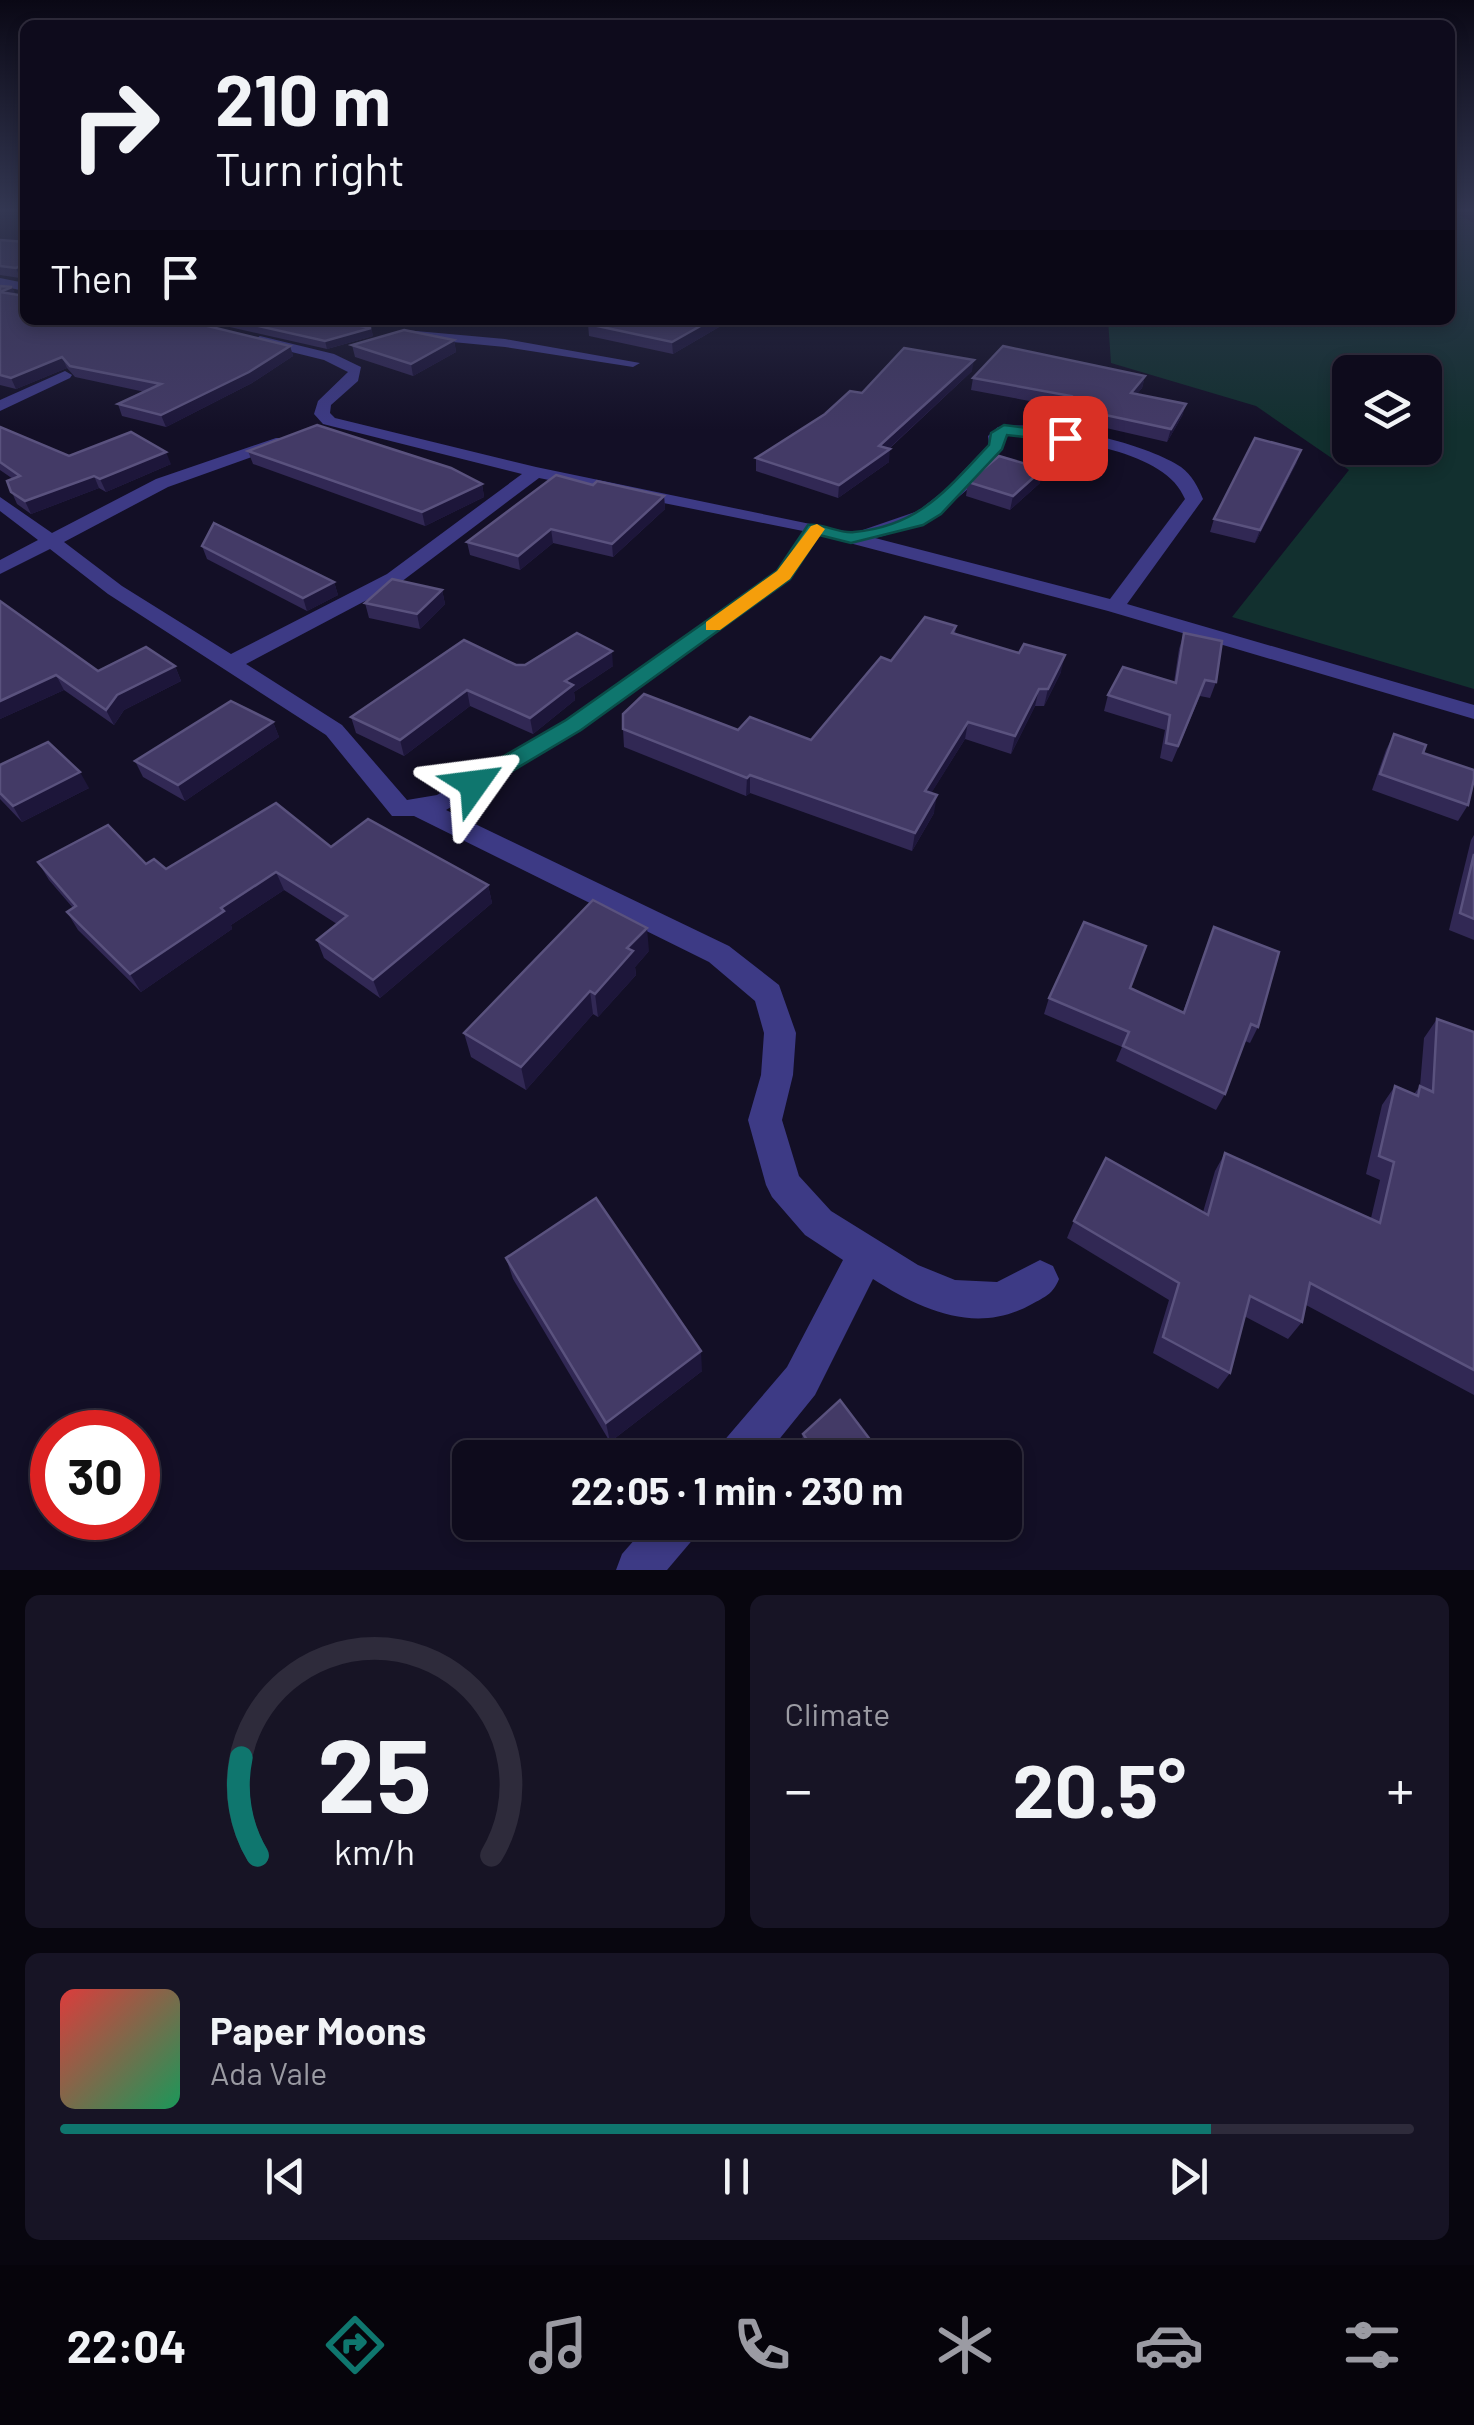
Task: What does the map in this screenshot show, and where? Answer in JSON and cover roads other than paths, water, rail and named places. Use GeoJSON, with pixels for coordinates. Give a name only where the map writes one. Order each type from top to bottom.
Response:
{"type":"FeatureCollection","features":[{"type":"Feature","properties":{"kind":"street"},"geometry":{"type":"LineString","coordinates":[[396,335],[504,343],[633,362]]}},
{"type":"Feature","properties":{"kind":"street"},"geometry":{"type":"LineString","coordinates":[[237,336],[329,357],[356,370],[353,378],[322,404],[322,414],[311,428]]}},
{"type":"Feature","properties":{"kind":"street"},"geometry":{"type":"LineString","coordinates":[[329,357],[353,351]]}},
{"type":"Feature","properties":{"kind":"street"},"geometry":{"type":"LineString","coordinates":[[0,406],[65,376]]}},
{"type":"Feature","properties":{"kind":"street"},"geometry":{"type":"LineString","coordinates":[[0,568],[162,483],[311,428],[814,528],[1115,607],[1474,712]]}},
{"type":"Feature","properties":{"kind":"street"},"geometry":{"type":"LineString","coordinates":[[851,538],[890,530],[935,510],[997,446],[996,436],[1004,430],[1094,442],[1162,463],[1177,472],[1194,498],[1115,607]]}},
{"type":"Feature","properties":{"kind":"street"},"geometry":{"type":"LineString","coordinates":[[229,664],[394,578],[536,472]]}},
{"type":"Feature","properties":{"kind":"street"},"geometry":{"type":"LineString","coordinates":[[0,502],[115,590],[334,730],[401,810],[444,802],[574,725],[784,575],[814,528]]}},
{"type":"Feature","properties":{"kind":"street"},"geometry":{"type":"LineString","coordinates":[[421,808],[719,954],[768,994],[780,1033],[777,1075],[765,1120],[784,1185],[818,1224],[905,1278],[954,1299],[1000,1300],[1040,1278]]}},
{"type":"Feature","properties":{"kind":"street"},"geometry":{"type":"LineString","coordinates":[[752,1440],[801,1382],[866,1254]]}},
{"type":"Feature","properties":{"kind":"street"},"geometry":{"type":"LineString","coordinates":[[638,1570],[664,1540]]}}]}
